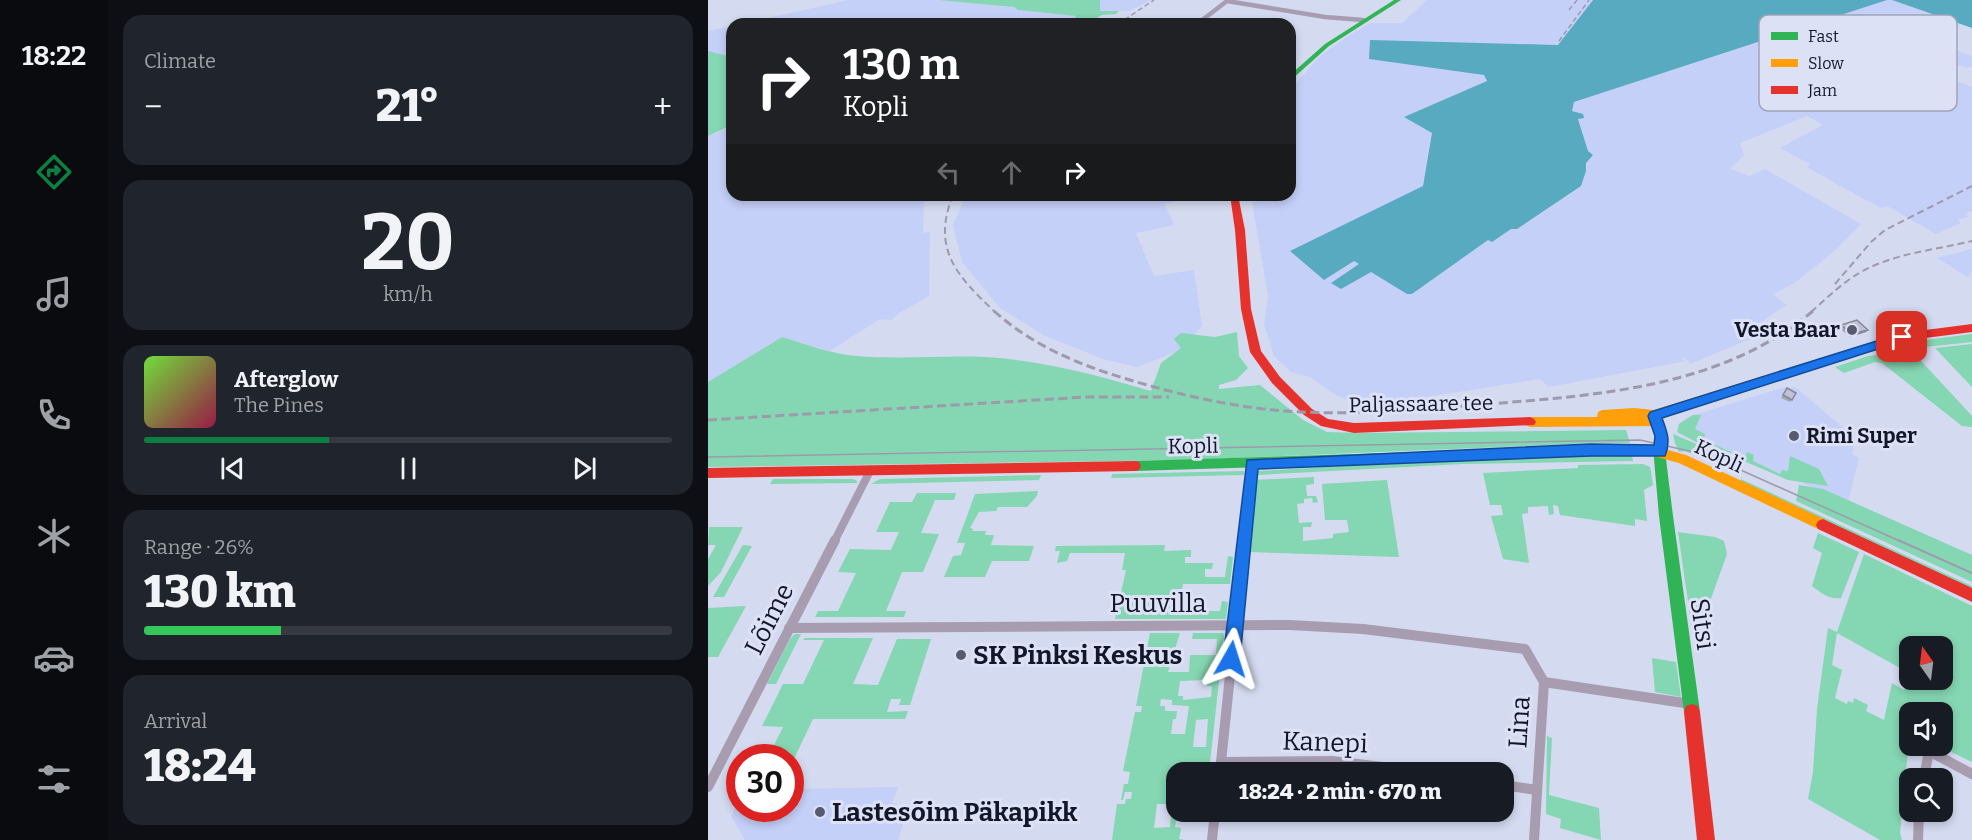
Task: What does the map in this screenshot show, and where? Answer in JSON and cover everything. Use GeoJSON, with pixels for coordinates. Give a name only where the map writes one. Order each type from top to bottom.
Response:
{"type":"FeatureCollection","features":[{"type":"Feature","properties":{"kind":"street"},"geometry":{"type":"LineString","coordinates":[[1257,5],[1264,0]]}},
{"type":"Feature","properties":{"kind":"street"},"geometry":{"type":"LineString","coordinates":[[1296,73],[1315,53],[1363,20],[1398,0]]}},
{"type":"Feature","properties":{"kind":"street"},"geometry":{"type":"LineString","coordinates":[[1205,18],[1227,1],[1324,17],[1363,20]]}},
{"type":"Feature","properties":{"kind":"street","name":"Paljassaare tee"},"geometry":{"type":"LineString","coordinates":[[1235,201],[1241,237],[1242,271],[1248,318],[1256,354],[1273,378],[1308,412],[1325,423],[1354,428],[1525,422],[1582,423],[1656,418],[1902,337],[1972,328]]}},
{"type":"Feature","properties":{"kind":"street","name":"Sitsi"},"geometry":{"type":"LineString","coordinates":[[1656,418],[1662,436],[1660,452],[1666,516],[1706,840]]}},
{"type":"Feature","properties":{"kind":"street","name":"Kopli"},"geometry":{"type":"LineString","coordinates":[[708,473],[1252,464],[1646,449],[1682,459],[1972,595]]}},
{"type":"Feature","properties":{"kind":"street"},"geometry":{"type":"LineString","coordinates":[[1221,762],[1252,464]]}},
{"type":"Feature","properties":{"kind":"street","name":"Lõime"},"geometry":{"type":"LineString","coordinates":[[708,787],[870,471]]}},
{"type":"Feature","properties":{"kind":"street","name":"Puuvilla"},"geometry":{"type":"LineString","coordinates":[[789,628],[1235,625],[1363,628],[1525,649]]}},
{"type":"Feature","properties":{"kind":"street","name":"Lina"},"geometry":{"type":"LineString","coordinates":[[1525,649],[1536,664],[1544,682],[1534,840]]}},
{"type":"Feature","properties":{"kind":"street"},"geometry":{"type":"LineString","coordinates":[[1544,682],[1691,704]]}},
{"type":"Feature","properties":{"kind":"street"},"geometry":{"type":"LineString","coordinates":[[1926,768],[1929,751],[1972,774]]}},
{"type":"Feature","properties":{"kind":"street","name":"Kanepi"},"geometry":{"type":"LineString","coordinates":[[1313,762],[1341,762]]}},
{"type":"Feature","properties":{"kind":"street"},"geometry":{"type":"LineString","coordinates":[[1514,787],[1537,790]]}},
{"type":"Feature","properties":{"kind":"street"},"geometry":{"type":"LineString","coordinates":[[1212,840],[1214,822]]}},
{"type":"Feature","properties":{"kind":"street"},"geometry":{"type":"LineString","coordinates":[[1918,840],[1919,822]]}},
{"type":"Feature","properties":{"kind":"shaded area"},"geometry":{"type":"Polygon","coordinates":[[[849,0],[938,0],[1077,16],[1075,18],[767,18],[849,0]]]}},
{"type":"Feature","properties":{"kind":"shaded area"},"geometry":{"type":"Polygon","coordinates":[[[1100,0],[1151,0],[1129,11],[1100,11],[1100,0]]]}},
{"type":"Feature","properties":{"kind":"shaded area"},"geometry":{"type":"Polygon","coordinates":[[[1427,0],[1593,0],[1558,45],[1370,41],[1485,76],[1487,81],[1405,117],[1432,133],[1423,186],[1324,280],[1354,261],[1407,294],[1412,294],[1488,240],[1492,241],[1511,229],[1517,229],[1581,186],[1586,171],[1588,151],[1577,114],[1572,111],[1574,102],[1759,42],[1759,111],[1957,111],[1957,81],[1972,87],[1972,211],[1965,214],[1969,217],[1957,220],[1961,223],[1936,234],[1887,206],[1881,208],[1807,167],[1810,164],[1780,148],[1823,125],[1807,116],[1740,143],[1744,155],[1730,169],[1749,176],[1765,169],[1861,224],[1833,252],[1796,282],[1773,294],[1786,305],[1745,333],[1750,339],[1690,364],[1684,357],[1682,358],[1685,361],[1549,387],[1540,379],[1426,397],[1366,403],[1353,402],[1334,394],[1310,377],[1291,372],[1274,356],[1264,324],[1268,297],[1252,202],[1296,201],[1296,83],[1319,57],[1370,23],[1402,23],[1427,0]]]}},
{"type":"Feature","properties":{"kind":"shaded area"},"geometry":{"type":"Polygon","coordinates":[[[1593,0],[1887,0],[1841,15],[1759,15],[1759,42],[1574,102],[1572,111],[1583,114],[1584,118],[1578,119],[1588,151],[1593,155],[1586,163],[1581,186],[1517,229],[1511,229],[1492,242],[1488,240],[1412,294],[1407,294],[1371,272],[1341,289],[1331,283],[1359,264],[1354,261],[1324,280],[1290,251],[1423,186],[1432,133],[1404,117],[1487,81],[1484,75],[1369,59],[1370,40],[1558,45],[1593,0]]]}},
{"type":"Feature","properties":{"kind":"shaded area"},"geometry":{"type":"Polygon","coordinates":[[[1887,0],[1933,15],[1841,15],[1887,0]]]}},
{"type":"Feature","properties":{"kind":"shaded area"},"geometry":{"type":"Polygon","coordinates":[[[1892,0],[1972,0],[1972,28],[1957,23],[1957,15],[1935,15],[1892,0]]]}},
{"type":"Feature","properties":{"kind":"shaded area"},"geometry":{"type":"Polygon","coordinates":[[[726,27],[726,56],[708,51],[708,31],[726,27]]]}},
{"type":"Feature","properties":{"kind":"shaded area"},"geometry":{"type":"Polygon","coordinates":[[[1957,50],[1972,56],[1972,66],[1967,68],[1957,64],[1957,50]]]}},
{"type":"Feature","properties":{"kind":"shaded area"},"geometry":{"type":"Polygon","coordinates":[[[726,129],[726,201],[925,201],[923,233],[930,232],[929,296],[891,320],[880,319],[830,351],[782,337],[708,382],[708,136],[726,129]]]}},
{"type":"Feature","properties":{"kind":"shaded area"},"geometry":{"type":"Polygon","coordinates":[[[963,201],[1177,201],[1165,204],[1174,225],[1136,233],[1154,276],[1194,270],[1202,326],[1181,350],[1137,367],[1103,359],[1043,335],[1000,308],[962,262],[953,225],[963,201]]]}},
{"type":"Feature","properties":{"kind":"shaded area"},"geometry":{"type":"Polygon","coordinates":[[[1972,249],[1972,272],[1967,277],[1937,258],[1972,249]]]}},
{"type":"Feature","properties":{"kind":"shaded area"},"geometry":{"type":"Polygon","coordinates":[[[1795,387],[1855,438],[1852,454],[1859,458],[1848,502],[1679,432],[1679,424],[1688,417],[1782,388],[1795,387]]]}},
{"type":"Feature","properties":{"kind":"shaded area","name":"Lastesõim Päkapikk"},"geometry":{"type":"Polygon","coordinates":[[[898,787],[892,803],[897,803],[896,807],[909,807],[898,840],[745,840],[734,822],[804,822],[804,789],[898,787]]]}},
{"type":"Feature","properties":{"kind":"green space"},"geometry":{"type":"Polygon","coordinates":[[[938,0],[1100,0],[1100,11],[1119,11],[1116,14],[1102,15],[1097,18],[1074,18],[1076,16],[1018,10],[1014,7],[938,0]]]}},
{"type":"Feature","properties":{"kind":"green space"},"geometry":{"type":"Polygon","coordinates":[[[708,51],[726,56],[726,128],[708,136],[708,51]]]}},
{"type":"Feature","properties":{"kind":"green space"},"geometry":{"type":"Polygon","coordinates":[[[1237,332],[1239,356],[1248,368],[1236,380],[1219,385],[1219,389],[1260,385],[1303,420],[1327,432],[1626,430],[1630,443],[1187,460],[708,467],[708,382],[782,337],[828,351],[857,356],[981,357],[1019,360],[1076,371],[1151,391],[1161,363],[1181,348],[1174,339],[1181,333],[1215,337],[1237,332]]]}},
{"type":"Feature","properties":{"kind":"green space"},"geometry":{"type":"Polygon","coordinates":[[[1972,334],[1972,342],[1916,348],[1910,342],[1972,334]]]}},
{"type":"Feature","properties":{"kind":"green space"},"geometry":{"type":"Polygon","coordinates":[[[1972,344],[1972,387],[1935,348],[1972,344]]]}},
{"type":"Feature","properties":{"kind":"green space"},"geometry":{"type":"Polygon","coordinates":[[[1912,351],[1972,416],[1972,427],[1962,426],[1882,363],[1875,362],[1844,373],[1835,367],[1868,356],[1912,351]]]}},
{"type":"Feature","properties":{"kind":"green space"},"geometry":{"type":"Polygon","coordinates":[[[1693,415],[1701,415],[1695,429],[1705,434],[1704,440],[1738,455],[1700,444],[1677,432],[1679,424],[1693,415]]]}},
{"type":"Feature","properties":{"kind":"green space"},"geometry":{"type":"Polygon","coordinates":[[[1673,434],[1727,457],[1724,466],[1685,451],[1679,452],[1673,434]]]}},
{"type":"Feature","properties":{"kind":"green space"},"geometry":{"type":"Polygon","coordinates":[[[1747,452],[1754,455],[1753,461],[1780,474],[1782,470],[1788,471],[1790,456],[1819,469],[1828,486],[1788,480],[1744,461],[1747,452]]]}},
{"type":"Feature","properties":{"kind":"green space"},"geometry":{"type":"Polygon","coordinates":[[[1577,455],[1632,456],[1633,461],[1463,464],[1257,475],[1258,471],[1577,455]]]}},
{"type":"Feature","properties":{"kind":"green space"},"geometry":{"type":"Polygon","coordinates":[[[1643,464],[1650,467],[1653,485],[1644,490],[1647,521],[1635,519],[1635,526],[1560,515],[1558,506],[1553,505],[1554,514],[1549,515],[1548,506],[1528,507],[1528,513],[1522,514],[1529,563],[1503,559],[1491,516],[1503,515],[1501,505],[1490,505],[1483,473],[1578,468],[1578,465],[1643,464]]]}},
{"type":"Feature","properties":{"kind":"green space"},"geometry":{"type":"Polygon","coordinates":[[[1244,471],[1244,475],[1111,478],[1112,474],[1244,471]]]}},
{"type":"Feature","properties":{"kind":"green space"},"geometry":{"type":"Polygon","coordinates":[[[1041,475],[1039,480],[871,484],[880,479],[1041,475]]]}},
{"type":"Feature","properties":{"kind":"green space"},"geometry":{"type":"Polygon","coordinates":[[[1314,477],[1314,484],[1306,485],[1307,496],[1316,496],[1318,502],[1313,503],[1312,498],[1304,499],[1304,503],[1297,504],[1299,523],[1312,522],[1311,527],[1303,527],[1303,541],[1333,538],[1333,534],[1349,532],[1347,520],[1325,520],[1322,484],[1387,480],[1399,557],[1249,552],[1254,480],[1314,477]]]}},
{"type":"Feature","properties":{"kind":"green space"},"geometry":{"type":"Polygon","coordinates":[[[773,479],[853,479],[857,483],[770,484],[773,479]]]}},
{"type":"Feature","properties":{"kind":"green space"},"geometry":{"type":"Polygon","coordinates":[[[1741,479],[1972,586],[1972,589],[1741,482],[1741,479]]]}},
{"type":"Feature","properties":{"kind":"green space"},"geometry":{"type":"Polygon","coordinates":[[[1799,485],[1823,489],[1972,555],[1972,582],[1796,501],[1799,485]]]}},
{"type":"Feature","properties":{"kind":"green space"},"geometry":{"type":"Polygon","coordinates":[[[1038,491],[1037,496],[1027,507],[998,507],[996,511],[979,512],[970,528],[973,529],[972,531],[986,531],[985,535],[994,535],[991,545],[1034,546],[1029,561],[992,561],[985,577],[944,577],[953,556],[961,555],[965,543],[957,543],[975,494],[1038,491]]]}},
{"type":"Feature","properties":{"kind":"green space"},"geometry":{"type":"Polygon","coordinates":[[[917,493],[956,493],[954,500],[935,500],[921,533],[939,534],[923,572],[902,572],[886,611],[906,611],[904,617],[815,617],[818,611],[838,611],[856,573],[838,572],[850,549],[891,550],[899,532],[876,532],[890,502],[912,502],[917,493]]]}},
{"type":"Feature","properties":{"kind":"green space"},"geometry":{"type":"Polygon","coordinates":[[[709,527],[743,527],[721,572],[708,586],[708,559],[716,545],[708,545],[709,527]]]}},
{"type":"Feature","properties":{"kind":"green space"},"geometry":{"type":"Polygon","coordinates":[[[1678,532],[1715,537],[1724,541],[1727,554],[1700,629],[1695,631],[1692,629],[1678,532]]]}},
{"type":"Feature","properties":{"kind":"green space"},"geometry":{"type":"Polygon","coordinates":[[[1818,533],[1859,552],[1841,598],[1829,597],[1812,586],[1822,553],[1813,548],[1818,533]]]}},
{"type":"Feature","properties":{"kind":"green space"},"geometry":{"type":"Polygon","coordinates":[[[743,545],[752,546],[724,597],[713,597],[743,545]]]}},
{"type":"Feature","properties":{"kind":"green space"},"geometry":{"type":"Polygon","coordinates":[[[1165,545],[1164,551],[1191,550],[1191,557],[1185,557],[1185,563],[1213,563],[1212,569],[1205,569],[1205,577],[1225,577],[1228,556],[1233,557],[1230,584],[1183,584],[1181,595],[1191,596],[1190,602],[1205,602],[1204,611],[1220,611],[1222,601],[1228,602],[1226,619],[1115,619],[1126,570],[1122,570],[1125,553],[1070,553],[1067,561],[1057,563],[1060,551],[1055,551],[1056,546],[1165,545]]]}},
{"type":"Feature","properties":{"kind":"green space"},"geometry":{"type":"Polygon","coordinates":[[[1864,554],[1972,606],[1972,762],[1953,753],[1953,702],[1899,702],[1899,756],[1907,756],[1906,768],[1899,768],[1899,822],[1901,822],[1902,840],[1880,840],[1808,799],[1813,772],[1817,709],[1828,628],[1837,632],[1864,554]],[[1837,633],[1832,665],[1842,670],[1835,698],[1847,704],[1848,701],[1853,703],[1854,698],[1868,705],[1866,711],[1884,720],[1892,683],[1899,687],[1899,690],[1953,690],[1953,636],[1899,636],[1899,667],[1837,633]]]}},
{"type":"Feature","properties":{"kind":"green space"},"geometry":{"type":"Polygon","coordinates":[[[746,606],[718,657],[708,657],[708,608],[746,606]]]}},
{"type":"Feature","properties":{"kind":"green space"},"geometry":{"type":"Polygon","coordinates":[[[1150,633],[1180,633],[1168,672],[1189,672],[1190,655],[1216,655],[1217,639],[1192,639],[1193,633],[1223,633],[1210,762],[1166,762],[1166,804],[1157,804],[1154,828],[1170,827],[1170,822],[1176,822],[1175,827],[1181,828],[1179,839],[1185,840],[1112,840],[1117,804],[1125,804],[1126,799],[1131,799],[1132,792],[1125,792],[1121,800],[1124,784],[1128,784],[1130,772],[1123,771],[1135,712],[1141,712],[1142,706],[1136,706],[1150,633]],[[1207,680],[1180,681],[1178,696],[1183,696],[1183,700],[1211,697],[1212,686],[1207,686],[1207,680]],[[1161,699],[1160,706],[1165,706],[1165,711],[1177,711],[1176,719],[1173,719],[1171,734],[1185,734],[1189,706],[1172,705],[1172,700],[1161,699]],[[1208,719],[1196,720],[1193,747],[1206,747],[1208,719]]]}},
{"type":"Feature","properties":{"kind":"green space"},"geometry":{"type":"Polygon","coordinates":[[[795,634],[801,634],[776,684],[767,684],[790,639],[795,634]]]}},
{"type":"Feature","properties":{"kind":"green space"},"geometry":{"type":"Polygon","coordinates":[[[805,638],[873,638],[853,684],[878,685],[897,639],[931,639],[910,705],[899,705],[901,699],[891,699],[887,712],[908,711],[905,719],[813,719],[801,744],[774,744],[783,727],[762,726],[783,684],[803,684],[824,640],[803,640],[805,638]]]}},
{"type":"Feature","properties":{"kind":"green space"},"geometry":{"type":"Polygon","coordinates":[[[1652,658],[1676,662],[1681,697],[1655,692],[1652,658]]]}},
{"type":"Feature","properties":{"kind":"green space"},"geometry":{"type":"Polygon","coordinates":[[[1547,736],[1552,738],[1549,795],[1599,808],[1601,840],[1560,828],[1561,819],[1546,814],[1547,736]]]}},
{"type":"Feature","properties":{"kind":"building","name":"Vesta Baar"},"geometry":{"type":"Polygon","coordinates":[[[1857,320],[1868,330],[1852,334],[1841,325],[1857,320]]]}},
{"type":"Feature","properties":{"kind":"building"},"geometry":{"type":"Polygon","coordinates":[[[1787,388],[1796,393],[1792,400],[1783,395],[1787,388]]]}},
{"type":"Feature","properties":{"kind":"tram line"},"geometry":{"type":"LineString","coordinates":[[708,457],[1640,440],[1707,455],[1902,542]]}},
{"type":"Feature","properties":{"kind":"tram line"},"geometry":{"type":"LineString","coordinates":[[1898,540],[1972,573]]}},
{"type":"Feature","properties":{"kind":"railway"},"geometry":{"type":"LineString","coordinates":[[1127,18],[1154,0]]}},
{"type":"Feature","properties":{"kind":"railway"},"geometry":{"type":"LineString","coordinates":[[1569,10],[1577,0]]}},
{"type":"Feature","properties":{"kind":"railway"},"geometry":{"type":"LineString","coordinates":[[1559,41],[1589,0]]}},
{"type":"Feature","properties":{"kind":"railway"},"geometry":{"type":"LineString","coordinates":[[1835,284],[1871,242],[1885,230],[1972,186]]}},
{"type":"Feature","properties":{"kind":"railway"},"geometry":{"type":"LineString","coordinates":[[951,201],[945,231],[952,260],[969,286],[994,311]]}},
{"type":"Feature","properties":{"kind":"railway"},"geometry":{"type":"LineString","coordinates":[[1811,312],[1848,280],[1887,260],[1972,241]]}},
{"type":"Feature","properties":{"kind":"railway"},"geometry":{"type":"LineString","coordinates":[[994,311],[1025,334],[1057,353],[1130,380],[1245,407],[1336,413],[1531,401],[1616,391],[1659,383],[1740,356],[1778,336],[1813,311]]}},
{"type":"Feature","properties":{"kind":"railway"},"geometry":{"type":"LineString","coordinates":[[708,420],[1086,397],[1169,397]]}},
{"type":"Feature","properties":{"kind":"traffic: fast"},"geometry":{"type":"LineString","coordinates":[[1296,73],[1327,45],[1398,0]]}},
{"type":"Feature","properties":{"kind":"traffic: fast"},"geometry":{"type":"LineString","coordinates":[[1654,415],[1661,436],[1660,459],[1666,516],[1692,712]]}},
{"type":"Feature","properties":{"kind":"traffic: fast"},"geometry":{"type":"LineString","coordinates":[[1135,466],[1512,454]]}},
{"type":"Feature","properties":{"kind":"traffic: slow"},"geometry":{"type":"LineString","coordinates":[[1602,415],[1634,413],[1654,415],[1889,341]]}},
{"type":"Feature","properties":{"kind":"traffic: slow"},"geometry":{"type":"LineString","coordinates":[[1530,422],[1657,421]]}},
{"type":"Feature","properties":{"kind":"traffic: slow"},"geometry":{"type":"LineString","coordinates":[[1512,454],[1646,449],[1682,459],[1823,525]]}},
{"type":"Feature","properties":{"kind":"traffic: jam"},"geometry":{"type":"LineString","coordinates":[[1235,201],[1240,230],[1246,309],[1256,352],[1276,380],[1308,412],[1325,423],[1354,428],[1530,422]]}},
{"type":"Feature","properties":{"kind":"traffic: jam"},"geometry":{"type":"LineString","coordinates":[[1889,341],[1902,337],[1972,328]]}},
{"type":"Feature","properties":{"kind":"traffic: jam"},"geometry":{"type":"LineString","coordinates":[[708,473],[1135,466]]}},
{"type":"Feature","properties":{"kind":"traffic: jam"},"geometry":{"type":"LineString","coordinates":[[1823,525],[1972,595]]}},
{"type":"Feature","properties":{"kind":"traffic: jam"},"geometry":{"type":"LineString","coordinates":[[1692,712],[1706,840]]}},
{"type":"Feature","properties":{"kind":"place","name":"Vesta Baar"},"geometry":{"type":"Point","coordinates":[1852,330]}},
{"type":"Feature","properties":{"kind":"place","name":"Rimi Super"},"geometry":{"type":"Point","coordinates":[1794,436]}},
{"type":"Feature","properties":{"kind":"place","name":"SK Pinksi Keskus"},"geometry":{"type":"Point","coordinates":[961,655]}},
{"type":"Feature","properties":{"kind":"place","name":"Lastesõim Päkapikk"},"geometry":{"type":"Point","coordinates":[820,812]}},
{"type":"Feature","properties":{"kind":"route"},"geometry":{"type":"LineString","coordinates":[[1231,659],[1252,464],[1591,450],[1646,449],[1660,452],[1662,436],[1654,416],[1902,337]]}}]}
